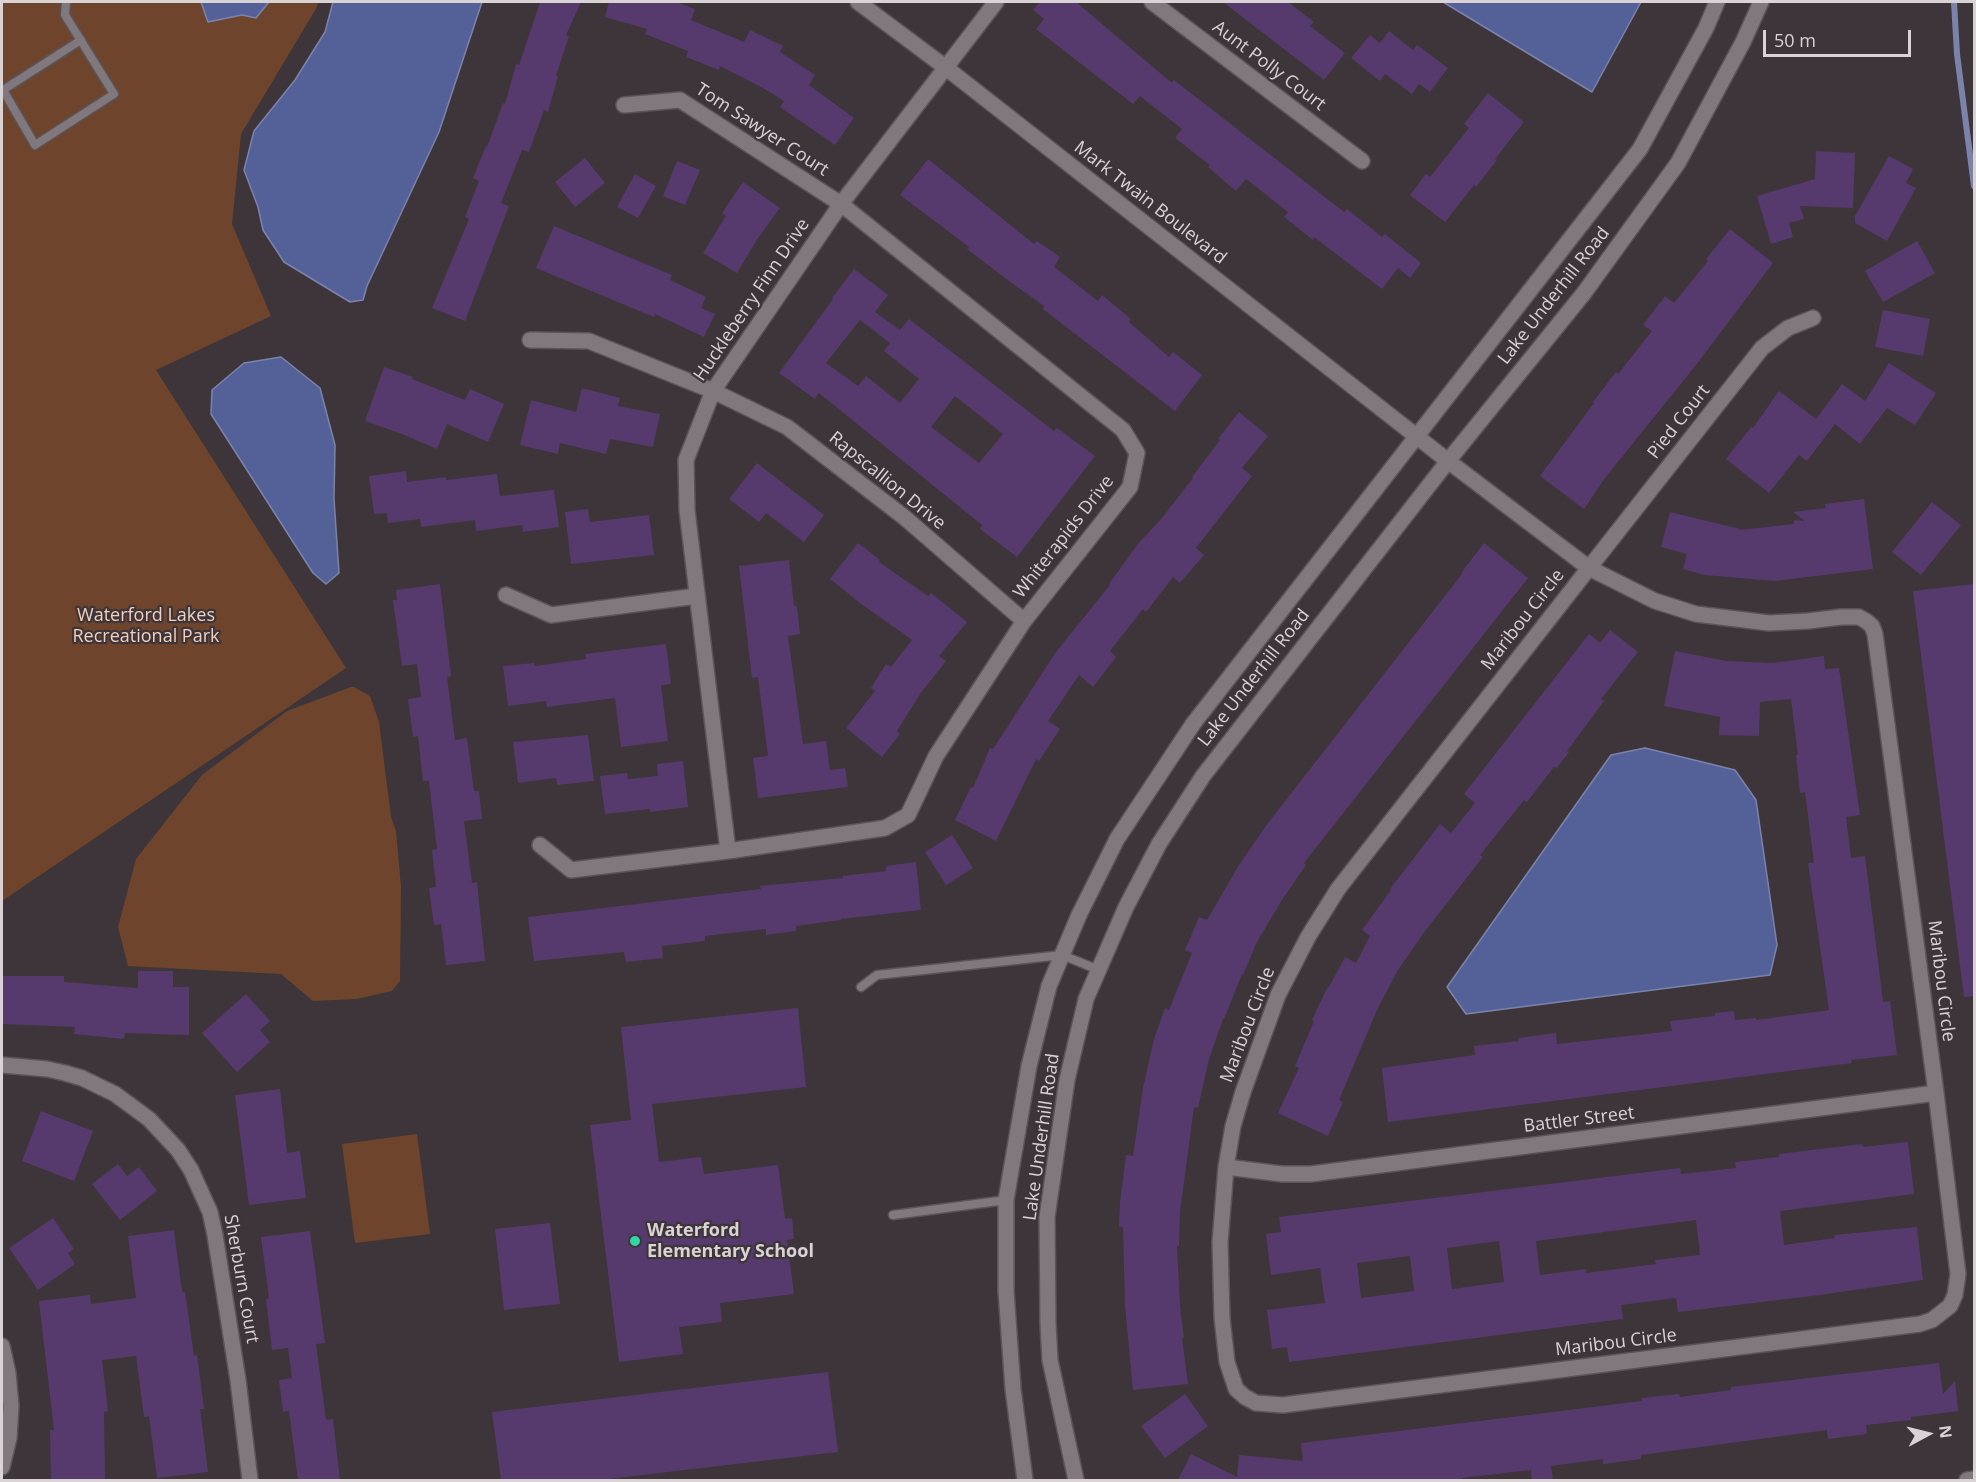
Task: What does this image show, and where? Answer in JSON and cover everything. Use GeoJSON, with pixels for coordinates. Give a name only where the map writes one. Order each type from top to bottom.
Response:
{"type":"FeatureCollection","features":[{"type":"Feature","properties":{"kind":"street","name":"Mark Twain Boulevard"},"geometry":{"type":"LineString","coordinates":[[858,2],[945,67],[1417,437]]}},
{"type":"Feature","properties":{"kind":"street","name":"Huckleberry Finn Drive"},"geometry":{"type":"LineString","coordinates":[[728,851],[687,510],[686,460],[712,391],[841,204],[996,2]]}},
{"type":"Feature","properties":{"kind":"street","name":"Aunt Polly Court"},"geometry":{"type":"LineString","coordinates":[[1152,2],[1362,161]]}},
{"type":"Feature","properties":{"kind":"street","name":"Lake Underhill Road"},"geometry":{"type":"LineString","coordinates":[[1025,1480],[1013,1389],[1006,1291],[1006,1200],[1029,1066],[1049,986],[1079,915],[1117,839],[1193,724],[1640,149],[1706,28],[1717,2]]}},
{"type":"Feature","properties":{"kind":"street","name":"Lake Underhill Road"},"geometry":{"type":"LineString","coordinates":[[1076,1480],[1050,1360],[1047,1217],[1067,1080],[1086,999],[1126,907],[1159,844],[1203,776],[1448,461],[1584,293],[1678,163],[1743,42],[1761,2]]}},
{"type":"Feature","properties":{"kind":"street","name":"Tom Sawyer Court"},"geometry":{"type":"LineString","coordinates":[[624,105],[680,100],[841,204]]}},
{"type":"Feature","properties":{"kind":"street","name":"Whiterapids Drive"},"geometry":{"type":"LineString","coordinates":[[540,845],[571,870],[728,851],[885,828],[908,815],[936,756],[1024,621],[1130,487],[1137,453],[1123,430],[841,204]]}},
{"type":"Feature","properties":{"kind":"street","name":"Pied Court"},"geometry":{"type":"LineString","coordinates":[[1589,568],[1762,348],[1788,328],[1814,318]]}},
{"type":"Feature","properties":{"kind":"street","name":"Rapscallion Drive"},"geometry":{"type":"LineString","coordinates":[[530,340],[589,341],[712,391],[787,427],[904,517],[1024,621]]}},
{"type":"Feature","properties":{"kind":"street","name":"Maribou Circle"},"geometry":{"type":"LineString","coordinates":[[1417,437],[1589,568],[1655,601],[1696,614],[1769,623],[1850,617],[1866,621],[1872,626],[1879,655],[1936,1093],[1958,1274],[1955,1295],[1950,1306],[1932,1320],[1920,1324],[1283,1405],[1256,1403],[1236,1389],[1227,1362],[1222,1318],[1220,1251],[1226,1167],[1233,1126],[1266,1025],[1293,965],[1338,889],[1589,568]]}},
{"type":"Feature","properties":{"kind":"street"},"geometry":{"type":"LineString","coordinates":[[506,594],[551,615],[697,596]]}},
{"type":"Feature","properties":{"kind":"street","name":"Sherburn Court"},"geometry":{"type":"LineString","coordinates":[[2,1065],[65,1073],[82,1078],[115,1094],[149,1119],[178,1150],[191,1170],[210,1212],[215,1234],[240,1391],[250,1480]]}},
{"type":"Feature","properties":{"kind":"street","name":"Battler Street"},"geometry":{"type":"LineString","coordinates":[[1226,1167],[1282,1174],[1311,1174],[1936,1093]]}},
{"type":"Feature","properties":{"kind":"street"},"geometry":{"type":"LineString","coordinates":[[2,1346],[8,1373],[11,1414],[9,1438],[2,1467]]}},
{"type":"Feature","properties":{"kind":"street"},"geometry":{"type":"LineString","coordinates":[[1967,1480],[1974,1479]]}},
{"type":"Feature","properties":{"kind":"lane"},"geometry":{"type":"LineString","coordinates":[[66,2],[65,15],[81,40],[114,94],[35,145],[3,90],[81,40]]}},
{"type":"Feature","properties":{"kind":"lane"},"geometry":{"type":"LineString","coordinates":[[861,987],[878,975],[1062,955],[1099,970]]}},
{"type":"Feature","properties":{"kind":"lane"},"geometry":{"type":"LineString","coordinates":[[893,1215],[1006,1200]]}},
{"type":"Feature","properties":{"kind":"green space","name":"Waterford Lakes Recreational Park"},"geometry":{"type":"Polygon","coordinates":[[[2,2],[318,2],[241,134],[232,224],[271,316],[156,370],[346,668],[2,901],[2,2]]]}},
{"type":"Feature","properties":{"kind":"green space"},"geometry":{"type":"Polygon","coordinates":[[[351,687],[370,696],[379,722],[391,817],[396,831],[401,887],[400,981],[392,991],[356,999],[313,1001],[281,974],[128,966],[118,927],[136,859],[202,775],[287,711],[351,687]]]}},
{"type":"Feature","properties":{"kind":"green space"},"geometry":{"type":"Polygon","coordinates":[[[417,1134],[430,1234],[355,1243],[342,1144],[417,1134]]]}},
{"type":"Feature","properties":{"kind":"water"},"geometry":{"type":"Polygon","coordinates":[[[201,2],[269,2],[256,18],[242,15],[208,22],[201,2]]]}},
{"type":"Feature","properties":{"kind":"water"},"geometry":{"type":"Polygon","coordinates":[[[333,2],[482,2],[439,132],[367,286],[363,300],[350,302],[284,262],[263,230],[258,207],[244,170],[254,131],[295,80],[325,32],[333,2]]]}},
{"type":"Feature","properties":{"kind":"water"},"geometry":{"type":"Polygon","coordinates":[[[1443,2],[1641,2],[1592,92],[1443,2]]]}},
{"type":"Feature","properties":{"kind":"water"},"geometry":{"type":"Polygon","coordinates":[[[281,357],[320,388],[335,445],[334,499],[339,573],[326,584],[313,573],[211,414],[212,390],[244,363],[281,357]]]}},
{"type":"Feature","properties":{"kind":"water"},"geometry":{"type":"Polygon","coordinates":[[[1645,748],[1735,770],[1756,800],[1777,945],[1770,975],[1466,1014],[1447,987],[1611,755],[1645,748]]]}},
{"type":"Feature","properties":{"kind":"building"},"geometry":{"type":"Polygon","coordinates":[[[540,2],[581,2],[566,35],[569,36],[556,76],[558,76],[548,112],[544,110],[529,152],[522,150],[501,203],[509,206],[465,321],[432,308],[469,219],[465,217],[479,181],[473,178],[503,103],[505,104],[516,64],[519,65],[540,2]]]}},
{"type":"Feature","properties":{"kind":"building"},"geometry":{"type":"Polygon","coordinates":[[[609,2],[676,2],[695,9],[691,20],[744,42],[750,30],[783,46],[780,52],[815,75],[809,85],[854,118],[835,145],[780,107],[784,101],[763,88],[720,66],[719,70],[686,57],[688,51],[645,34],[647,29],[605,17],[609,2]]]}},
{"type":"Feature","properties":{"kind":"building"},"geometry":{"type":"Polygon","coordinates":[[[1040,2],[1076,2],[1172,83],[1174,80],[1344,212],[1347,209],[1382,237],[1385,234],[1421,263],[1410,278],[1398,268],[1382,289],[1284,217],[1288,212],[1246,179],[1236,191],[1208,167],[1210,165],[1175,138],[1182,129],[1140,96],[1133,104],[1036,29],[1044,19],[1033,10],[1040,2]]]}},
{"type":"Feature","properties":{"kind":"building"},"geometry":{"type":"Polygon","coordinates":[[[1223,2],[1288,2],[1314,22],[1310,26],[1345,53],[1324,80],[1223,2]]]}},
{"type":"Feature","properties":{"kind":"building"},"geometry":{"type":"Polygon","coordinates":[[[1389,31],[1413,50],[1417,45],[1448,68],[1430,92],[1419,84],[1412,94],[1385,74],[1380,81],[1351,58],[1370,35],[1380,43],[1389,31]]]}},
{"type":"Feature","properties":{"kind":"building"},"geometry":{"type":"Polygon","coordinates":[[[1488,93],[1524,122],[1476,187],[1474,185],[1445,222],[1410,195],[1426,174],[1430,177],[1469,128],[1464,124],[1488,93]]]}},
{"type":"Feature","properties":{"kind":"building"},"geometry":{"type":"Polygon","coordinates":[[[1816,151],[1855,153],[1853,208],[1800,206],[1804,219],[1789,223],[1793,237],[1771,244],[1757,196],[1815,179],[1816,151]]]}},
{"type":"Feature","properties":{"kind":"building"},"geometry":{"type":"Polygon","coordinates":[[[1889,156],[1913,169],[1906,183],[1916,188],[1887,241],[1855,223],[1855,216],[1889,156]]]}},
{"type":"Feature","properties":{"kind":"building"},"geometry":{"type":"Polygon","coordinates":[[[585,158],[605,183],[575,207],[555,182],[585,158]]]}},
{"type":"Feature","properties":{"kind":"building"},"geometry":{"type":"Polygon","coordinates":[[[928,159],[1034,244],[1037,241],[1060,257],[1054,267],[1098,301],[1102,295],[1131,319],[1129,322],[1169,357],[1173,352],[1202,375],[1175,411],[900,195],[928,159]]]}},
{"type":"Feature","properties":{"kind":"building"},"geometry":{"type":"Polygon","coordinates":[[[677,161],[700,170],[685,205],[663,196],[677,161]]]}},
{"type":"Feature","properties":{"kind":"building"},"geometry":{"type":"Polygon","coordinates":[[[635,174],[656,186],[638,218],[617,207],[635,174]]]}},
{"type":"Feature","properties":{"kind":"building"},"geometry":{"type":"Polygon","coordinates":[[[743,182],[780,208],[737,273],[703,253],[726,216],[722,213],[743,182]]]}},
{"type":"Feature","properties":{"kind":"building"},"geometry":{"type":"Polygon","coordinates":[[[554,226],[672,275],[670,280],[706,297],[701,308],[715,314],[704,337],[655,314],[654,317],[536,268],[554,226]]]}},
{"type":"Feature","properties":{"kind":"building"},"geometry":{"type":"Polygon","coordinates":[[[1730,229],[1773,263],[1696,365],[1605,478],[1584,509],[1540,476],[1616,372],[1618,374],[1652,331],[1643,325],[1665,296],[1674,303],[1730,229]]]}},
{"type":"Feature","properties":{"kind":"building"},"geometry":{"type":"Polygon","coordinates":[[[1917,241],[1935,273],[1883,302],[1865,271],[1917,241]]]}},
{"type":"Feature","properties":{"kind":"building"},"geometry":{"type":"Polygon","coordinates":[[[854,269],[888,295],[875,312],[900,330],[909,319],[1054,431],[1057,428],[1095,456],[1017,557],[980,529],[982,525],[819,393],[815,399],[779,373],[854,269]],[[860,320],[826,363],[858,386],[866,376],[900,403],[919,379],[884,351],[890,343],[860,320]],[[955,396],[931,427],[979,463],[1003,434],[955,396]]]}},
{"type":"Feature","properties":{"kind":"building"},"geometry":{"type":"Polygon","coordinates":[[[1883,310],[1930,319],[1923,356],[1875,347],[1883,310]]]}},
{"type":"Feature","properties":{"kind":"building"},"geometry":{"type":"Polygon","coordinates":[[[1889,363],[1936,393],[1915,425],[1887,408],[1860,444],[1835,424],[1807,461],[1799,455],[1769,493],[1726,459],[1751,427],[1753,428],[1779,391],[1816,419],[1842,384],[1865,401],[1889,363]]]}},
{"type":"Feature","properties":{"kind":"building"},"geometry":{"type":"Polygon","coordinates":[[[384,367],[465,400],[470,389],[504,404],[488,442],[447,424],[437,449],[365,421],[384,367]]]}},
{"type":"Feature","properties":{"kind":"building"},"geometry":{"type":"Polygon","coordinates":[[[582,388],[620,398],[618,406],[660,414],[653,447],[610,439],[606,454],[560,443],[558,454],[520,445],[531,400],[576,412],[582,388]]]}},
{"type":"Feature","properties":{"kind":"building"},"geometry":{"type":"Polygon","coordinates":[[[1239,412],[1268,436],[1242,468],[1252,476],[1196,548],[1204,555],[1180,583],[1173,577],[1146,612],[1143,609],[1110,651],[1116,657],[1093,687],[1079,675],[1048,721],[1060,729],[1039,761],[1036,759],[996,841],[955,820],[971,787],[973,788],[990,748],[993,749],[1056,652],[1110,585],[1137,545],[1162,518],[1193,478],[1239,412]]]}},
{"type":"Feature","properties":{"kind":"building"},"geometry":{"type":"Polygon","coordinates":[[[757,463],[824,515],[804,542],[766,513],[759,522],[729,499],[757,463]]]}},
{"type":"Feature","properties":{"kind":"building"},"geometry":{"type":"Polygon","coordinates":[[[406,471],[407,482],[497,474],[500,496],[554,490],[559,527],[523,532],[522,525],[476,531],[475,520],[421,527],[420,519],[388,523],[387,513],[374,514],[369,476],[406,471]]]}},
{"type":"Feature","properties":{"kind":"building"},"geometry":{"type":"Polygon","coordinates":[[[1864,499],[1873,569],[1775,581],[1704,575],[1683,569],[1687,554],[1661,547],[1670,512],[1739,530],[1794,524],[1794,520],[1805,521],[1793,512],[1826,508],[1825,504],[1864,499]]]}},
{"type":"Feature","properties":{"kind":"building"},"geometry":{"type":"Polygon","coordinates":[[[1932,502],[1961,525],[1921,575],[1892,552],[1932,502]]]}},
{"type":"Feature","properties":{"kind":"building"},"geometry":{"type":"Polygon","coordinates":[[[588,509],[590,522],[649,515],[654,555],[571,564],[565,512],[588,509]]]}},
{"type":"Feature","properties":{"kind":"building"},"geometry":{"type":"Polygon","coordinates":[[[858,543],[880,560],[879,562],[928,596],[931,593],[967,622],[939,656],[946,661],[920,694],[897,731],[900,734],[882,757],[846,728],[875,691],[871,688],[886,664],[891,667],[912,640],[830,579],[858,543]]]}},
{"type":"Feature","properties":{"kind":"building"},"geometry":{"type":"Polygon","coordinates":[[[1484,543],[1528,578],[1304,863],[1306,865],[1257,942],[1223,1019],[1209,1059],[1198,1108],[1194,1107],[1180,1212],[1179,1246],[1177,1246],[1184,1338],[1182,1338],[1188,1384],[1133,1390],[1125,1306],[1123,1227],[1119,1227],[1120,1202],[1126,1155],[1133,1156],[1143,1088],[1154,1039],[1165,1008],[1169,1010],[1192,953],[1185,950],[1199,917],[1207,920],[1239,865],[1268,823],[1484,543]]]}},
{"type":"Feature","properties":{"kind":"building"},"geometry":{"type":"Polygon","coordinates":[[[789,560],[794,606],[797,606],[800,634],[788,636],[803,744],[826,741],[830,770],[845,768],[848,787],[758,798],[753,758],[768,756],[758,677],[752,678],[739,566],[789,560]]]}},
{"type":"Feature","properties":{"kind":"building"},"geometry":{"type":"Polygon","coordinates":[[[440,584],[451,676],[447,677],[455,740],[467,738],[474,791],[479,791],[482,819],[464,821],[472,883],[477,882],[485,961],[446,965],[441,924],[434,925],[429,888],[436,887],[432,850],[437,849],[429,781],[423,781],[418,736],[413,737],[408,699],[421,697],[417,664],[402,666],[393,600],[397,600],[396,590],[440,584]]]}},
{"type":"Feature","properties":{"kind":"building"},"geometry":{"type":"Polygon","coordinates":[[[1974,584],[1974,996],[1964,997],[1913,591],[1974,584]]]}},
{"type":"Feature","properties":{"kind":"building"},"geometry":{"type":"Polygon","coordinates":[[[1610,630],[1638,652],[1601,699],[1604,701],[1557,768],[1554,767],[1527,802],[1524,800],[1480,855],[1483,857],[1425,931],[1398,970],[1377,1010],[1339,1100],[1343,1102],[1328,1136],[1278,1113],[1299,1068],[1295,1066],[1314,1021],[1312,1020],[1328,986],[1345,957],[1356,963],[1370,936],[1362,930],[1390,889],[1440,824],[1451,833],[1475,803],[1464,794],[1589,634],[1600,643],[1610,630]]]}},
{"type":"Feature","properties":{"kind":"building"},"geometry":{"type":"Polygon","coordinates":[[[666,644],[671,684],[661,685],[668,741],[621,747],[615,698],[547,707],[546,701],[508,706],[503,666],[534,663],[535,666],[586,659],[585,654],[666,644]]]}},
{"type":"Feature","properties":{"kind":"building"},"geometry":{"type":"Polygon","coordinates":[[[1675,651],[1727,661],[1773,663],[1824,656],[1825,669],[1839,668],[1860,815],[1846,817],[1851,858],[1865,856],[1883,1002],[1890,1001],[1897,1055],[1851,1060],[1852,1063],[1388,1122],[1382,1068],[1475,1055],[1474,1046],[1519,1041],[1518,1038],[1556,1033],[1557,1044],[1672,1031],[1670,1021],[1715,1016],[1715,1013],[1734,1011],[1735,1020],[1756,1018],[1756,1020],[1829,1010],[1808,863],[1814,863],[1805,792],[1800,793],[1791,699],[1760,702],[1759,736],[1719,735],[1720,717],[1664,706],[1675,651]]]}},
{"type":"Feature","properties":{"kind":"building"},"geometry":{"type":"Polygon","coordinates":[[[588,735],[594,781],[557,785],[556,778],[518,783],[513,742],[588,735]]]}},
{"type":"Feature","properties":{"kind":"building"},"geometry":{"type":"Polygon","coordinates":[[[683,761],[688,807],[605,814],[600,776],[627,773],[628,779],[658,776],[657,764],[683,761]]]}},
{"type":"Feature","properties":{"kind":"building"},"geometry":{"type":"Polygon","coordinates":[[[952,835],[973,868],[946,885],[925,852],[952,835]]]}},
{"type":"Feature","properties":{"kind":"building"},"geometry":{"type":"Polygon","coordinates":[[[916,862],[921,910],[796,926],[796,931],[766,935],[766,929],[705,936],[705,941],[662,946],[663,958],[626,962],[624,952],[534,961],[528,917],[761,889],[760,886],[843,878],[843,876],[886,871],[886,866],[916,862]]]}},
{"type":"Feature","properties":{"kind":"building"},"geometry":{"type":"Polygon","coordinates":[[[138,971],[173,971],[173,987],[189,987],[189,1035],[125,1033],[124,1039],[74,1034],[75,1027],[2,1024],[2,976],[64,976],[64,982],[138,988],[138,971]]]}},
{"type":"Feature","properties":{"kind":"building"},"geometry":{"type":"Polygon","coordinates":[[[246,994],[270,1021],[260,1030],[270,1042],[237,1072],[202,1033],[246,994]]]}},
{"type":"Feature","properties":{"kind":"building"},"geometry":{"type":"Polygon","coordinates":[[[798,1008],[806,1087],[652,1104],[659,1162],[701,1157],[704,1174],[778,1165],[785,1219],[792,1218],[794,1239],[787,1240],[794,1294],[720,1303],[722,1322],[679,1327],[683,1354],[619,1362],[590,1125],[631,1120],[621,1027],[798,1008]]]}},
{"type":"Feature","properties":{"kind":"building"},"geometry":{"type":"Polygon","coordinates":[[[280,1089],[287,1153],[300,1151],[306,1198],[249,1205],[235,1095],[280,1089]]]}},
{"type":"Feature","properties":{"kind":"building"},"geometry":{"type":"Polygon","coordinates":[[[41,1111],[93,1131],[74,1181],[22,1161],[41,1111]]]}},
{"type":"Feature","properties":{"kind":"building"},"geometry":{"type":"Polygon","coordinates":[[[1908,1142],[1914,1194],[1780,1211],[1784,1245],[1835,1238],[1834,1235],[1917,1227],[1923,1280],[1678,1312],[1676,1298],[1621,1305],[1623,1319],[1289,1362],[1287,1347],[1272,1349],[1267,1310],[1325,1303],[1320,1268],[1271,1275],[1266,1234],[1281,1232],[1279,1217],[1680,1168],[1681,1174],[1736,1168],[1735,1162],[1779,1157],[1779,1154],[1862,1144],[1863,1147],[1908,1142]],[[1696,1220],[1536,1241],[1540,1275],[1586,1269],[1586,1273],[1656,1264],[1655,1260],[1700,1255],[1696,1220]],[[1499,1241],[1447,1248],[1452,1289],[1504,1282],[1499,1241]],[[1410,1256],[1357,1263],[1361,1298],[1414,1291],[1410,1256]]]}},
{"type":"Feature","properties":{"kind":"building"},"geometry":{"type":"Polygon","coordinates":[[[118,1164],[127,1176],[139,1167],[157,1191],[120,1220],[92,1184],[118,1164]]]}},
{"type":"Feature","properties":{"kind":"building"},"geometry":{"type":"Polygon","coordinates":[[[53,1218],[74,1249],[68,1253],[75,1264],[38,1290],[9,1248],[53,1218]]]}},
{"type":"Feature","properties":{"kind":"building"},"geometry":{"type":"Polygon","coordinates":[[[550,1223],[560,1304],[504,1310],[495,1229],[550,1223]]]}},
{"type":"Feature","properties":{"kind":"building"},"geometry":{"type":"Polygon","coordinates":[[[174,1230],[182,1292],[185,1292],[194,1356],[197,1355],[204,1409],[200,1409],[208,1472],[157,1478],[149,1416],[144,1417],[136,1356],[102,1360],[108,1411],[104,1412],[105,1480],[51,1480],[50,1430],[54,1430],[39,1301],[90,1295],[91,1304],[136,1298],[128,1236],[174,1230]]]}},
{"type":"Feature","properties":{"kind":"building"},"geometry":{"type":"Polygon","coordinates":[[[310,1231],[325,1343],[316,1344],[326,1420],[333,1419],[340,1480],[298,1480],[289,1411],[283,1412],[279,1380],[292,1378],[288,1348],[272,1350],[266,1299],[269,1298],[261,1237],[310,1231]]]}},
{"type":"Feature","properties":{"kind":"building"},"geometry":{"type":"Polygon","coordinates":[[[1939,1363],[1943,1394],[1955,1381],[1958,1411],[1911,1417],[1911,1420],[1866,1425],[1867,1434],[1828,1439],[1827,1430],[1641,1455],[1641,1459],[1603,1464],[1603,1459],[1551,1466],[1553,1480],[1532,1480],[1531,1470],[1462,1478],[1463,1480],[1178,1480],[1191,1454],[1237,1477],[1239,1455],[1303,1461],[1301,1443],[1642,1401],[1642,1398],[1679,1394],[1680,1397],[1731,1390],[1731,1387],[1939,1363]]]}},
{"type":"Feature","properties":{"kind":"building"},"geometry":{"type":"Polygon","coordinates":[[[828,1372],[838,1452],[600,1480],[501,1480],[492,1412],[828,1372]]]}},
{"type":"Feature","properties":{"kind":"building"},"geometry":{"type":"Polygon","coordinates":[[[1185,1394],[1208,1426],[1165,1458],[1141,1426],[1185,1394]]]}},
{"type":"Feature","properties":{"kind":"waterway"},"geometry":{"type":"LineString","coordinates":[[1954,2],[1957,54],[1974,186]]}},
{"type":"Feature","properties":{"kind":"place","name":"Waterford Elementary School"},"geometry":{"type":"Point","coordinates":[635,1241]}}]}
